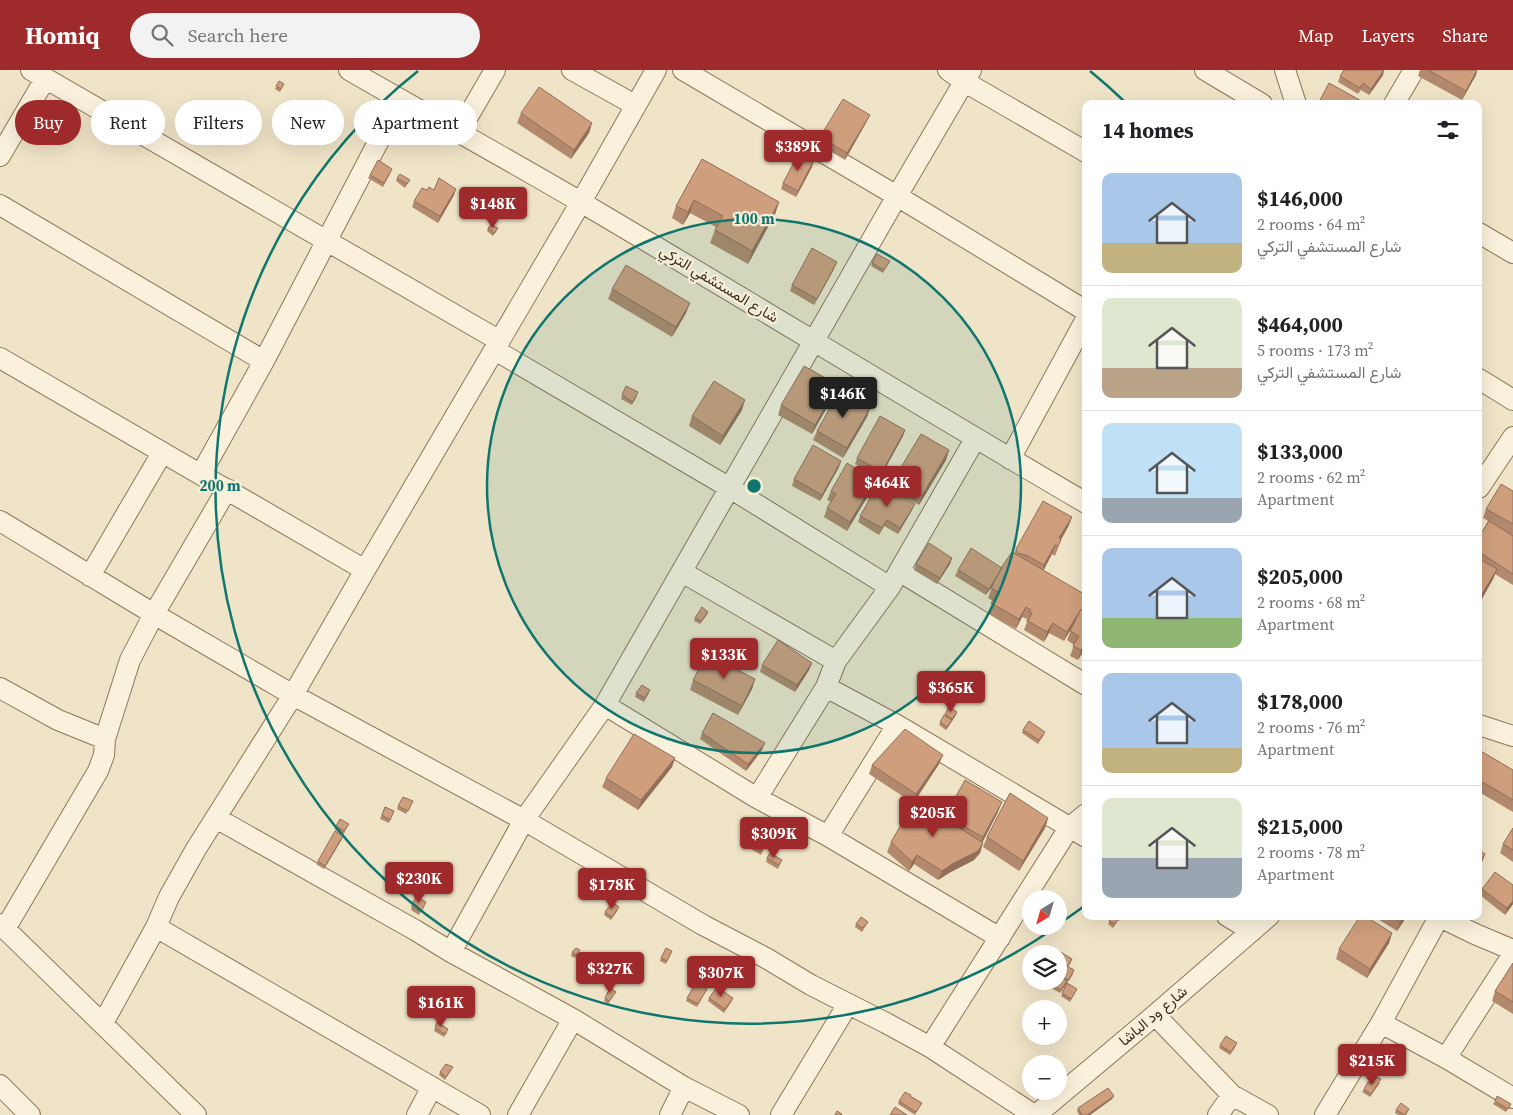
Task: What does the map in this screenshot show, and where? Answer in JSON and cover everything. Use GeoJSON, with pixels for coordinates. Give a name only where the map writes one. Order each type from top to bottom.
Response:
{"type":"FeatureCollection","features":[{"type":"Feature","properties":{"kind":"street","name":"شارع المستشفي التركي"},"geometry":{"type":"LineString","coordinates":[[349,70],[400,100]]}},
{"type":"Feature","properties":{"kind":"street"},"geometry":{"type":"LineString","coordinates":[[477,101],[495,70]]}},
{"type":"Feature","properties":{"kind":"street"},"geometry":{"type":"LineString","coordinates":[[572,70],[635,106]]}},
{"type":"Feature","properties":{"kind":"street"},"geometry":{"type":"LineString","coordinates":[[103,1023],[196,849],[293,695],[498,346],[656,70]]}},
{"type":"Feature","properties":{"kind":"street"},"geometry":{"type":"LineString","coordinates":[[684,70],[1082,309]]}},
{"type":"Feature","properties":{"kind":"street"},"geometry":{"type":"LineString","coordinates":[[948,70],[968,76],[1082,149]]}},
{"type":"Feature","properties":{"kind":"street"},"geometry":{"type":"LineString","coordinates":[[1206,70],[1255,100]]}},
{"type":"Feature","properties":{"kind":"street"},"geometry":{"type":"LineString","coordinates":[[1285,70],[1295,100]]}},
{"type":"Feature","properties":{"kind":"street"},"geometry":{"type":"LineString","coordinates":[[1396,100],[1414,70]]}},
{"type":"Feature","properties":{"kind":"street"},"geometry":{"type":"LineString","coordinates":[[0,156],[38,74],[328,241],[730,488],[1082,683]]}},
{"type":"Feature","properties":{"kind":"street"},"geometry":{"type":"LineString","coordinates":[[451,952],[524,820],[605,705],[897,196],[968,76]]}},
{"type":"Feature","properties":{"kind":"street","name":"شارع المستشفي التركي"},"geometry":{"type":"LineString","coordinates":[[477,142],[581,202],[1082,501]]}},
{"type":"Feature","properties":{"kind":"street"},"geometry":{"type":"LineString","coordinates":[[201,474],[264,361],[377,145]]}},
{"type":"Feature","properties":{"kind":"street"},"geometry":{"type":"LineString","coordinates":[[0,205],[264,361]]}},
{"type":"Feature","properties":{"kind":"street"},"geometry":{"type":"LineString","coordinates":[[1482,235],[1513,254]]}},
{"type":"Feature","properties":{"kind":"street"},"geometry":{"type":"LineString","coordinates":[[1010,459],[1082,326]]}},
{"type":"Feature","properties":{"kind":"street"},"geometry":{"type":"LineString","coordinates":[[0,358],[365,570]]}},
{"type":"Feature","properties":{"kind":"street"},"geometry":{"type":"LineString","coordinates":[[1482,381],[1513,400]]}},
{"type":"Feature","properties":{"kind":"street"},"geometry":{"type":"LineString","coordinates":[[1482,484],[1513,437]]}},
{"type":"Feature","properties":{"kind":"street"},"geometry":{"type":"LineString","coordinates":[[757,798],[826,687],[836,661],[894,579],[975,438]]}},
{"type":"Feature","properties":{"kind":"street"},"geometry":{"type":"LineString","coordinates":[[90,576],[162,453]]}},
{"type":"Feature","properties":{"kind":"street"},"geometry":{"type":"LineString","coordinates":[[185,1111],[103,1023],[3,926],[98,771],[104,755],[105,739],[130,660],[154,614],[227,489]]}},
{"type":"Feature","properties":{"kind":"street"},"geometry":{"type":"LineString","coordinates":[[0,521],[293,695],[524,820],[703,924],[930,1047],[1035,1115]]}},
{"type":"Feature","properties":{"kind":"street"},"geometry":{"type":"LineString","coordinates":[[682,572],[836,661]]}},
{"type":"Feature","properties":{"kind":"street"},"geometry":{"type":"LineString","coordinates":[[826,687],[897,725],[1078,832],[1000,938],[930,1047]]}},
{"type":"Feature","properties":{"kind":"street"},"geometry":{"type":"LineString","coordinates":[[0,688],[58,720],[105,739]]}},
{"type":"Feature","properties":{"kind":"street"},"geometry":{"type":"LineString","coordinates":[[605,705],[757,798],[828,836],[1000,938]]}},
{"type":"Feature","properties":{"kind":"street"},"geometry":{"type":"LineString","coordinates":[[828,836],[897,725]]}},
{"type":"Feature","properties":{"kind":"street"},"geometry":{"type":"LineString","coordinates":[[1482,727],[1513,736]]}},
{"type":"Feature","properties":{"kind":"street"},"geometry":{"type":"LineString","coordinates":[[216,818],[451,952],[573,1018],[684,1087],[739,1115]]}},
{"type":"Feature","properties":{"kind":"street"},"geometry":{"type":"LineString","coordinates":[[1234,920],[1252,931]]}},
{"type":"Feature","properties":{"kind":"street","name":"شارع ود الباشا"},"geometry":{"type":"LineString","coordinates":[[1035,1115],[1155,1015],[1264,920]]}},
{"type":"Feature","properties":{"kind":"street"},"geometry":{"type":"LineString","coordinates":[[1325,1115],[1381,1023],[1437,920]]}},
{"type":"Feature","properties":{"kind":"street"},"geometry":{"type":"LineString","coordinates":[[1446,920],[1513,950]]}},
{"type":"Feature","properties":{"kind":"street"},"geometry":{"type":"LineString","coordinates":[[156,927],[480,1115]]}},
{"type":"Feature","properties":{"kind":"street"},"geometry":{"type":"LineString","coordinates":[[1446,1058],[1513,954]]}},
{"type":"Feature","properties":{"kind":"street"},"geometry":{"type":"LineString","coordinates":[[781,1115],[848,1004]]}},
{"type":"Feature","properties":{"kind":"street"},"geometry":{"type":"LineString","coordinates":[[1155,1015],[1232,1095],[1268,1115]]}},
{"type":"Feature","properties":{"kind":"street"},"geometry":{"type":"LineString","coordinates":[[518,1115],[573,1018]]}},
{"type":"Feature","properties":{"kind":"street"},"geometry":{"type":"LineString","coordinates":[[1381,1023],[1446,1058],[1513,1098]]}},
{"type":"Feature","properties":{"kind":"street"},"geometry":{"type":"LineString","coordinates":[[0,1084],[30,1115]]}},
{"type":"Feature","properties":{"kind":"street"},"geometry":{"type":"LineString","coordinates":[[417,1115],[432,1087]]}},
{"type":"Feature","properties":{"kind":"street"},"geometry":{"type":"LineString","coordinates":[[670,1115],[684,1087]]}},
{"type":"Feature","properties":{"kind":"street"},"geometry":{"type":"LineString","coordinates":[[1218,1115],[1232,1095]]}},
{"type":"Feature","properties":{"kind":"building"},"geometry":{"type":"Polygon","coordinates":[[[1344,70],[1384,70],[1371,89],[1363,83],[1360,88],[1340,76],[1344,70]]]}},
{"type":"Feature","properties":{"kind":"building"},"geometry":{"type":"Polygon","coordinates":[[[1428,70],[1477,70],[1466,91],[1428,70]]]}},
{"type":"Feature","properties":{"kind":"building"},"geometry":{"type":"Polygon","coordinates":[[[279,81],[284,84],[281,89],[276,86],[279,81]]]}},
{"type":"Feature","properties":{"kind":"building"},"geometry":{"type":"Polygon","coordinates":[[[1329,83],[1360,100],[1320,100],[1329,83]]]}},
{"type":"Feature","properties":{"kind":"building"},"geometry":{"type":"Polygon","coordinates":[[[539,87],[592,123],[574,150],[521,113],[539,87]]]}},
{"type":"Feature","properties":{"kind":"building"},"geometry":{"type":"Polygon","coordinates":[[[843,99],[870,115],[847,153],[820,137],[843,99]]]}},
{"type":"Feature","properties":{"kind":"building"},"geometry":{"type":"Polygon","coordinates":[[[799,153],[814,160],[798,191],[783,183],[799,153]]]}},
{"type":"Feature","properties":{"kind":"building"},"geometry":{"type":"Polygon","coordinates":[[[702,159],[779,202],[752,251],[715,230],[723,216],[694,200],[688,212],[676,206],[702,159]]]}},
{"type":"Feature","properties":{"kind":"building"},"geometry":{"type":"Polygon","coordinates":[[[378,160],[392,169],[384,183],[370,175],[378,160]]]}},
{"type":"Feature","properties":{"kind":"building"},"geometry":{"type":"Polygon","coordinates":[[[400,174],[410,180],[407,184],[397,178],[400,174]]]}},
{"type":"Feature","properties":{"kind":"building"},"geometry":{"type":"Polygon","coordinates":[[[439,178],[456,189],[440,216],[414,201],[422,188],[427,190],[429,187],[434,190],[439,178]]]}},
{"type":"Feature","properties":{"kind":"building"},"geometry":{"type":"Polygon","coordinates":[[[506,189],[512,193],[506,201],[500,196],[506,189]]]}},
{"type":"Feature","properties":{"kind":"building"},"geometry":{"type":"Polygon","coordinates":[[[491,225],[498,228],[494,233],[488,228],[491,225]]]}},
{"type":"Feature","properties":{"kind":"building"},"geometry":{"type":"Polygon","coordinates":[[[812,248],[837,262],[817,299],[792,285],[812,248]]]}},
{"type":"Feature","properties":{"kind":"building"},"geometry":{"type":"Polygon","coordinates":[[[877,254],[890,261],[884,270],[872,263],[877,254]]]}},
{"type":"Feature","properties":{"kind":"building"},"geometry":{"type":"Polygon","coordinates":[[[626,265],[690,303],[676,327],[612,289],[626,265]]]}},
{"type":"Feature","properties":{"kind":"building"},"geometry":{"type":"Polygon","coordinates":[[[804,366],[838,385],[815,425],[781,405],[804,366]]]}},
{"type":"Feature","properties":{"kind":"building"},"geometry":{"type":"Polygon","coordinates":[[[714,381],[745,400],[723,436],[692,416],[714,381]]]}},
{"type":"Feature","properties":{"kind":"building"},"geometry":{"type":"Polygon","coordinates":[[[626,386],[638,392],[633,402],[622,395],[626,386]]]}},
{"type":"Feature","properties":{"kind":"building"},"geometry":{"type":"Polygon","coordinates":[[[840,390],[870,408],[847,448],[817,431],[840,390]]]}},
{"type":"Feature","properties":{"kind":"building"},"geometry":{"type":"Polygon","coordinates":[[[880,416],[905,430],[882,472],[857,458],[880,416]]]}},
{"type":"Feature","properties":{"kind":"building"},"geometry":{"type":"Polygon","coordinates":[[[921,434],[949,450],[922,496],[894,479],[921,434]]]}},
{"type":"Feature","properties":{"kind":"building"},"geometry":{"type":"Polygon","coordinates":[[[813,445],[841,461],[822,495],[794,479],[813,445]]]}},
{"type":"Feature","properties":{"kind":"building"},"geometry":{"type":"Polygon","coordinates":[[[847,463],[875,480],[850,522],[827,508],[836,494],[831,491],[847,463]]]}},
{"type":"Feature","properties":{"kind":"building"},"geometry":{"type":"Polygon","coordinates":[[[879,483],[915,504],[900,528],[887,520],[882,528],[860,516],[879,483]]]}},
{"type":"Feature","properties":{"kind":"building"},"geometry":{"type":"Polygon","coordinates":[[[1501,484],[1513,491],[1513,524],[1486,509],[1501,484]]]}},
{"type":"Feature","properties":{"kind":"building"},"geometry":{"type":"Polygon","coordinates":[[[1043,501],[1072,517],[1059,538],[1061,540],[1058,546],[1055,545],[1044,565],[1018,553],[1016,549],[1043,501]]]}},
{"type":"Feature","properties":{"kind":"building"},"geometry":{"type":"Polygon","coordinates":[[[1489,521],[1513,536],[1513,574],[1482,554],[1482,532],[1489,521]]]}},
{"type":"Feature","properties":{"kind":"building"},"geometry":{"type":"Polygon","coordinates":[[[929,543],[952,558],[940,578],[916,564],[929,543]]]}},
{"type":"Feature","properties":{"kind":"building"},"geometry":{"type":"Polygon","coordinates":[[[971,548],[1002,568],[989,589],[958,570],[971,548]]]}},
{"type":"Feature","properties":{"kind":"building"},"geometry":{"type":"Polygon","coordinates":[[[1012,552],[1082,593],[1081,650],[1073,646],[1079,636],[1070,631],[1081,609],[1067,632],[1053,623],[1047,632],[1028,621],[1032,613],[1026,607],[1019,619],[991,603],[998,592],[991,588],[1012,552]]]}},
{"type":"Feature","properties":{"kind":"building"},"geometry":{"type":"Polygon","coordinates":[[[1482,561],[1497,569],[1482,594],[1482,561]]]}},
{"type":"Feature","properties":{"kind":"building"},"geometry":{"type":"Polygon","coordinates":[[[702,607],[708,612],[701,621],[695,618],[702,607]]]}},
{"type":"Feature","properties":{"kind":"building"},"geometry":{"type":"Polygon","coordinates":[[[778,640],[812,663],[797,685],[762,665],[778,640]]]}},
{"type":"Feature","properties":{"kind":"building"},"geometry":{"type":"Polygon","coordinates":[[[707,654],[755,679],[742,706],[693,680],[707,654]]]}},
{"type":"Feature","properties":{"kind":"building"},"geometry":{"type":"Polygon","coordinates":[[[642,685],[650,690],[645,698],[636,693],[642,685]]]}},
{"type":"Feature","properties":{"kind":"building"},"geometry":{"type":"Polygon","coordinates":[[[949,707],[957,712],[952,719],[945,714],[949,707]]]}},
{"type":"Feature","properties":{"kind":"building"},"geometry":{"type":"Polygon","coordinates":[[[713,713],[765,743],[748,764],[702,733],[713,713]]]}},
{"type":"Feature","properties":{"kind":"building"},"geometry":{"type":"Polygon","coordinates":[[[944,715],[952,720],[947,727],[940,722],[944,715]]]}},
{"type":"Feature","properties":{"kind":"building"},"geometry":{"type":"Polygon","coordinates":[[[1029,721],[1045,732],[1039,740],[1023,730],[1029,721]]]}},
{"type":"Feature","properties":{"kind":"building"},"geometry":{"type":"Polygon","coordinates":[[[905,729],[943,755],[916,794],[872,765],[905,729]]]}},
{"type":"Feature","properties":{"kind":"building"},"geometry":{"type":"Polygon","coordinates":[[[634,734],[675,758],[641,800],[606,778],[634,734]]]}},
{"type":"Feature","properties":{"kind":"building"},"geometry":{"type":"Polygon","coordinates":[[[1482,752],[1513,770],[1513,800],[1482,782],[1482,752]]]}},
{"type":"Feature","properties":{"kind":"building"},"geometry":{"type":"Polygon","coordinates":[[[965,780],[1002,802],[983,837],[945,816],[965,780]]]}},
{"type":"Feature","properties":{"kind":"building"},"geometry":{"type":"Polygon","coordinates":[[[1010,793],[1048,818],[1023,861],[987,837],[1010,793]]]}},
{"type":"Feature","properties":{"kind":"building"},"geometry":{"type":"Polygon","coordinates":[[[403,797],[413,801],[408,811],[398,806],[403,797]]]}},
{"type":"Feature","properties":{"kind":"building"},"geometry":{"type":"Polygon","coordinates":[[[917,798],[983,843],[978,851],[942,871],[917,855],[912,862],[891,842],[917,798]]]}},
{"type":"Feature","properties":{"kind":"building"},"geometry":{"type":"Polygon","coordinates":[[[385,807],[394,811],[390,820],[382,815],[385,807]]]}},
{"type":"Feature","properties":{"kind":"building"},"geometry":{"type":"Polygon","coordinates":[[[340,819],[349,824],[344,831],[336,826],[340,819]]]}},
{"type":"Feature","properties":{"kind":"building"},"geometry":{"type":"Polygon","coordinates":[[[1513,828],[1513,850],[1503,844],[1513,828]]]}},
{"type":"Feature","properties":{"kind":"building"},"geometry":{"type":"Polygon","coordinates":[[[335,831],[343,836],[325,866],[318,861],[335,831]]]}},
{"type":"Feature","properties":{"kind":"building"},"geometry":{"type":"Polygon","coordinates":[[[755,840],[765,846],[762,851],[752,845],[755,840]]]}},
{"type":"Feature","properties":{"kind":"building"},"geometry":{"type":"Polygon","coordinates":[[[770,853],[782,860],[779,865],[767,858],[770,853]]]}},
{"type":"Feature","properties":{"kind":"building"},"geometry":{"type":"Polygon","coordinates":[[[1495,872],[1513,885],[1513,901],[1507,908],[1482,889],[1495,872]]]}},
{"type":"Feature","properties":{"kind":"building"},"geometry":{"type":"Polygon","coordinates":[[[416,897],[426,902],[421,912],[412,907],[416,897]]]}},
{"type":"Feature","properties":{"kind":"building"},"geometry":{"type":"Polygon","coordinates":[[[613,903],[619,907],[612,917],[605,912],[613,903]]]}},
{"type":"Feature","properties":{"kind":"building"},"geometry":{"type":"Polygon","coordinates":[[[861,917],[868,922],[863,928],[856,924],[861,917]]]}},
{"type":"Feature","properties":{"kind":"building"},"geometry":{"type":"Polygon","coordinates":[[[1110,920],[1118,920],[1115,924],[1110,920]]]}},
{"type":"Feature","properties":{"kind":"building"},"geometry":{"type":"Polygon","coordinates":[[[1357,920],[1371,920],[1392,933],[1370,969],[1339,949],[1357,920]]]}},
{"type":"Feature","properties":{"kind":"building"},"geometry":{"type":"Polygon","coordinates":[[[576,948],[580,950],[576,955],[572,952],[576,948]]]}},
{"type":"Feature","properties":{"kind":"building"},"geometry":{"type":"Polygon","coordinates":[[[666,948],[672,951],[667,961],[661,958],[666,948]]]}},
{"type":"Feature","properties":{"kind":"building"},"geometry":{"type":"Polygon","coordinates":[[[1067,956],[1072,959],[1067,965],[1067,956]]]}},
{"type":"Feature","properties":{"kind":"building"},"geometry":{"type":"Polygon","coordinates":[[[1513,963],[1513,1002],[1495,991],[1513,963]]]}},
{"type":"Feature","properties":{"kind":"building"},"geometry":{"type":"Polygon","coordinates":[[[1067,966],[1074,970],[1069,980],[1067,979],[1067,966]]]}},
{"type":"Feature","properties":{"kind":"building"},"geometry":{"type":"Polygon","coordinates":[[[696,983],[707,989],[698,1004],[687,998],[696,983]]]}},
{"type":"Feature","properties":{"kind":"building"},"geometry":{"type":"Polygon","coordinates":[[[1067,983],[1077,989],[1071,999],[1062,993],[1064,990],[1067,990],[1067,983]]]}},
{"type":"Feature","properties":{"kind":"building"},"geometry":{"type":"Polygon","coordinates":[[[717,987],[733,998],[725,1009],[709,998],[717,987]]]}},
{"type":"Feature","properties":{"kind":"building"},"geometry":{"type":"Polygon","coordinates":[[[610,988],[616,992],[609,1001],[605,998],[610,988]]]}},
{"type":"Feature","properties":{"kind":"building"},"geometry":{"type":"Polygon","coordinates":[[[437,1022],[448,1029],[445,1034],[435,1028],[437,1022]]]}},
{"type":"Feature","properties":{"kind":"building"},"geometry":{"type":"Polygon","coordinates":[[[1226,1036],[1237,1043],[1231,1052],[1220,1045],[1226,1036]]]}},
{"type":"Feature","properties":{"kind":"building"},"geometry":{"type":"Polygon","coordinates":[[[1373,1045],[1379,1048],[1372,1057],[1367,1053],[1373,1045]]]}},
{"type":"Feature","properties":{"kind":"building"},"geometry":{"type":"Polygon","coordinates":[[[446,1064],[453,1067],[446,1077],[440,1072],[446,1064]]]}},
{"type":"Feature","properties":{"kind":"building"},"geometry":{"type":"Polygon","coordinates":[[[1377,1077],[1381,1079],[1371,1094],[1364,1089],[1368,1082],[1372,1084],[1377,1077]]]}},
{"type":"Feature","properties":{"kind":"building"},"geometry":{"type":"Polygon","coordinates":[[[1108,1088],[1114,1096],[1087,1115],[1082,1115],[1078,1108],[1108,1088]]]}},
{"type":"Feature","properties":{"kind":"building"},"geometry":{"type":"Polygon","coordinates":[[[905,1092],[922,1103],[916,1112],[899,1101],[905,1092]]]}},
{"type":"Feature","properties":{"kind":"building"},"geometry":{"type":"Polygon","coordinates":[[[1497,1096],[1511,1104],[1508,1109],[1495,1101],[1497,1096]]]}},
{"type":"Feature","properties":{"kind":"building"},"geometry":{"type":"Polygon","coordinates":[[[1401,1103],[1409,1109],[1405,1115],[1396,1110],[1401,1103]]]}},
{"type":"Feature","properties":{"kind":"building"},"geometry":{"type":"Polygon","coordinates":[[[895,1107],[907,1115],[890,1115],[895,1107]]]}},
{"type":"Feature","properties":{"kind":"building"},"geometry":{"type":"Polygon","coordinates":[[[837,1111],[842,1114],[835,1115],[837,1111]]]}}]}
